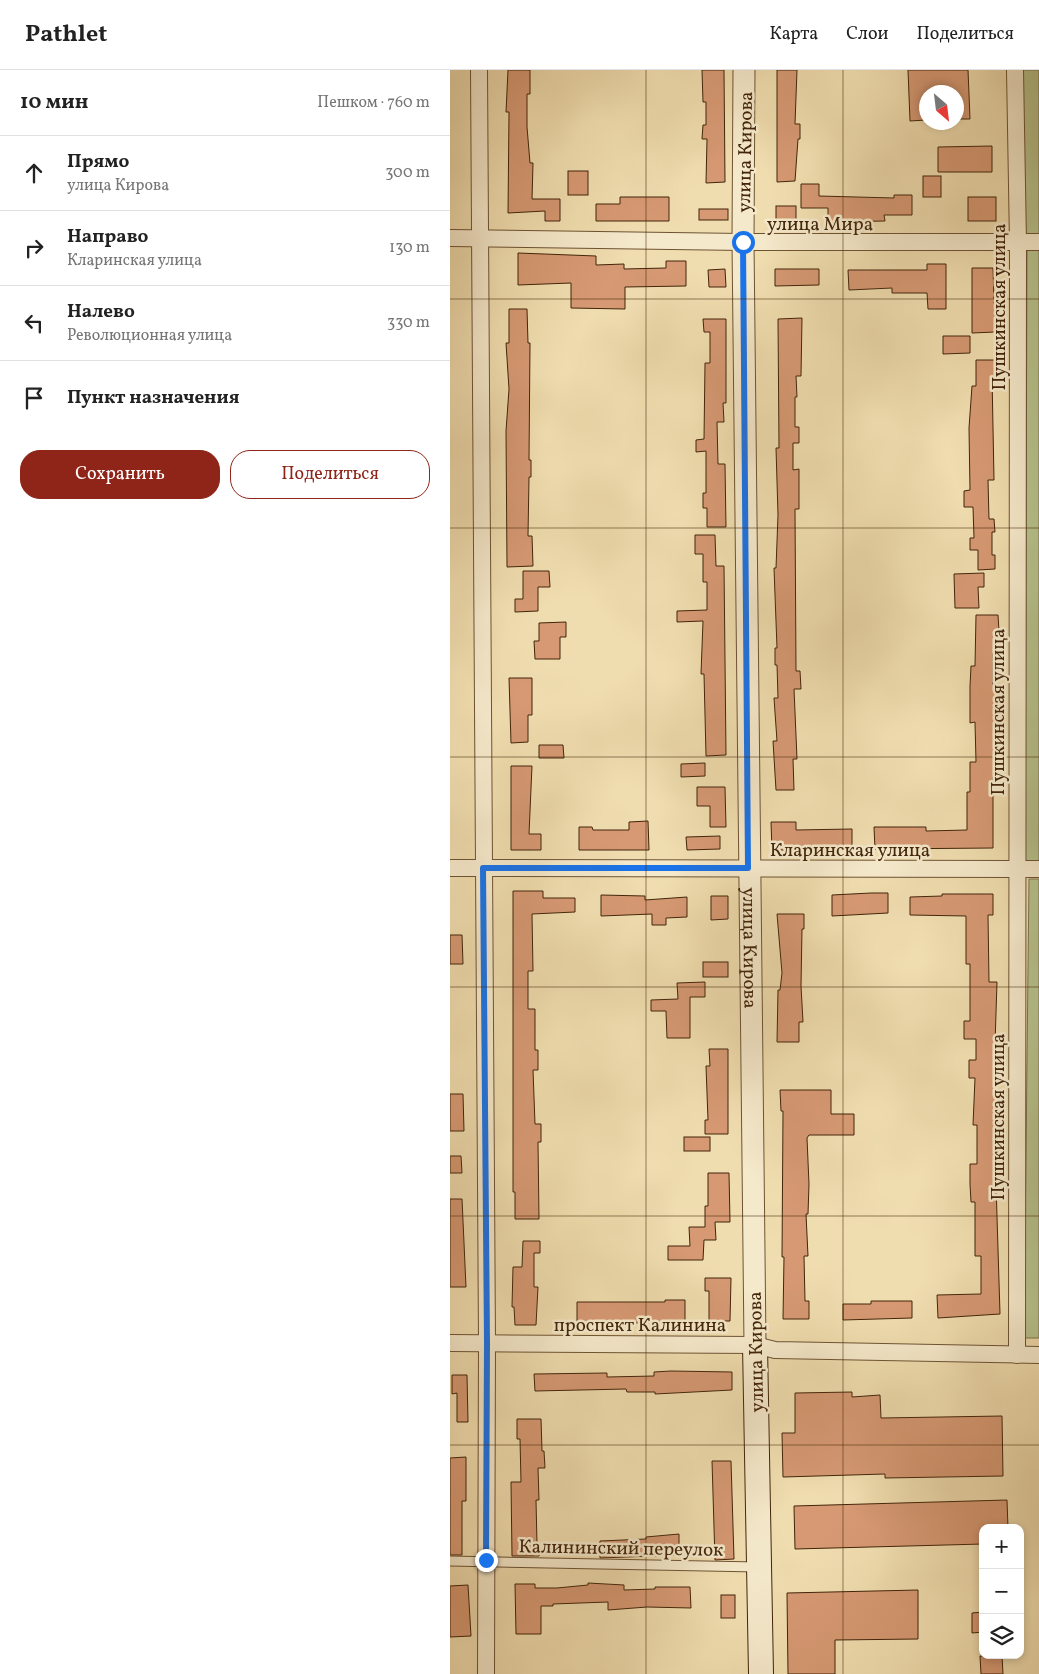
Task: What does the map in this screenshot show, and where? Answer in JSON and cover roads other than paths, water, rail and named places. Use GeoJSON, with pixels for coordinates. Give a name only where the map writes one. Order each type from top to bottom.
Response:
{"type":"FeatureCollection","features":[{"type":"Feature","properties":{"kind":"main road","name":"улица Кирова"},"geometry":{"type":"LineString","coordinates":[[755,1345],[761,1674]]}},
{"type":"Feature","properties":{"kind":"street"},"geometry":{"type":"LineString","coordinates":[[479,70],[487,1343],[486,1674]]}},
{"type":"Feature","properties":{"kind":"street","name":"улица Кирова"},"geometry":{"type":"LineString","coordinates":[[744,70],[743,242],[748,868],[755,1345]]}},
{"type":"Feature","properties":{"kind":"street","name":"Пушкинская улица"},"geometry":{"type":"LineString","coordinates":[[1015,70],[1018,243],[1017,1355]]}},
{"type":"Feature","properties":{"kind":"street","name":"улица Мира"},"geometry":{"type":"LineString","coordinates":[[450,238],[743,242],[1039,242]]}},
{"type":"Feature","properties":{"kind":"street","name":"Кларинская улица"},"geometry":{"type":"LineString","coordinates":[[450,868],[1039,869]]}},
{"type":"Feature","properties":{"kind":"street","name":"проспект Калинина"},"geometry":{"type":"LineString","coordinates":[[450,1343],[755,1345],[775,1350],[1039,1355]]}},
{"type":"Feature","properties":{"kind":"lane","name":"Калининский переулок"},"geometry":{"type":"LineString","coordinates":[[450,1561],[486,1560],[760,1567]]}}]}
